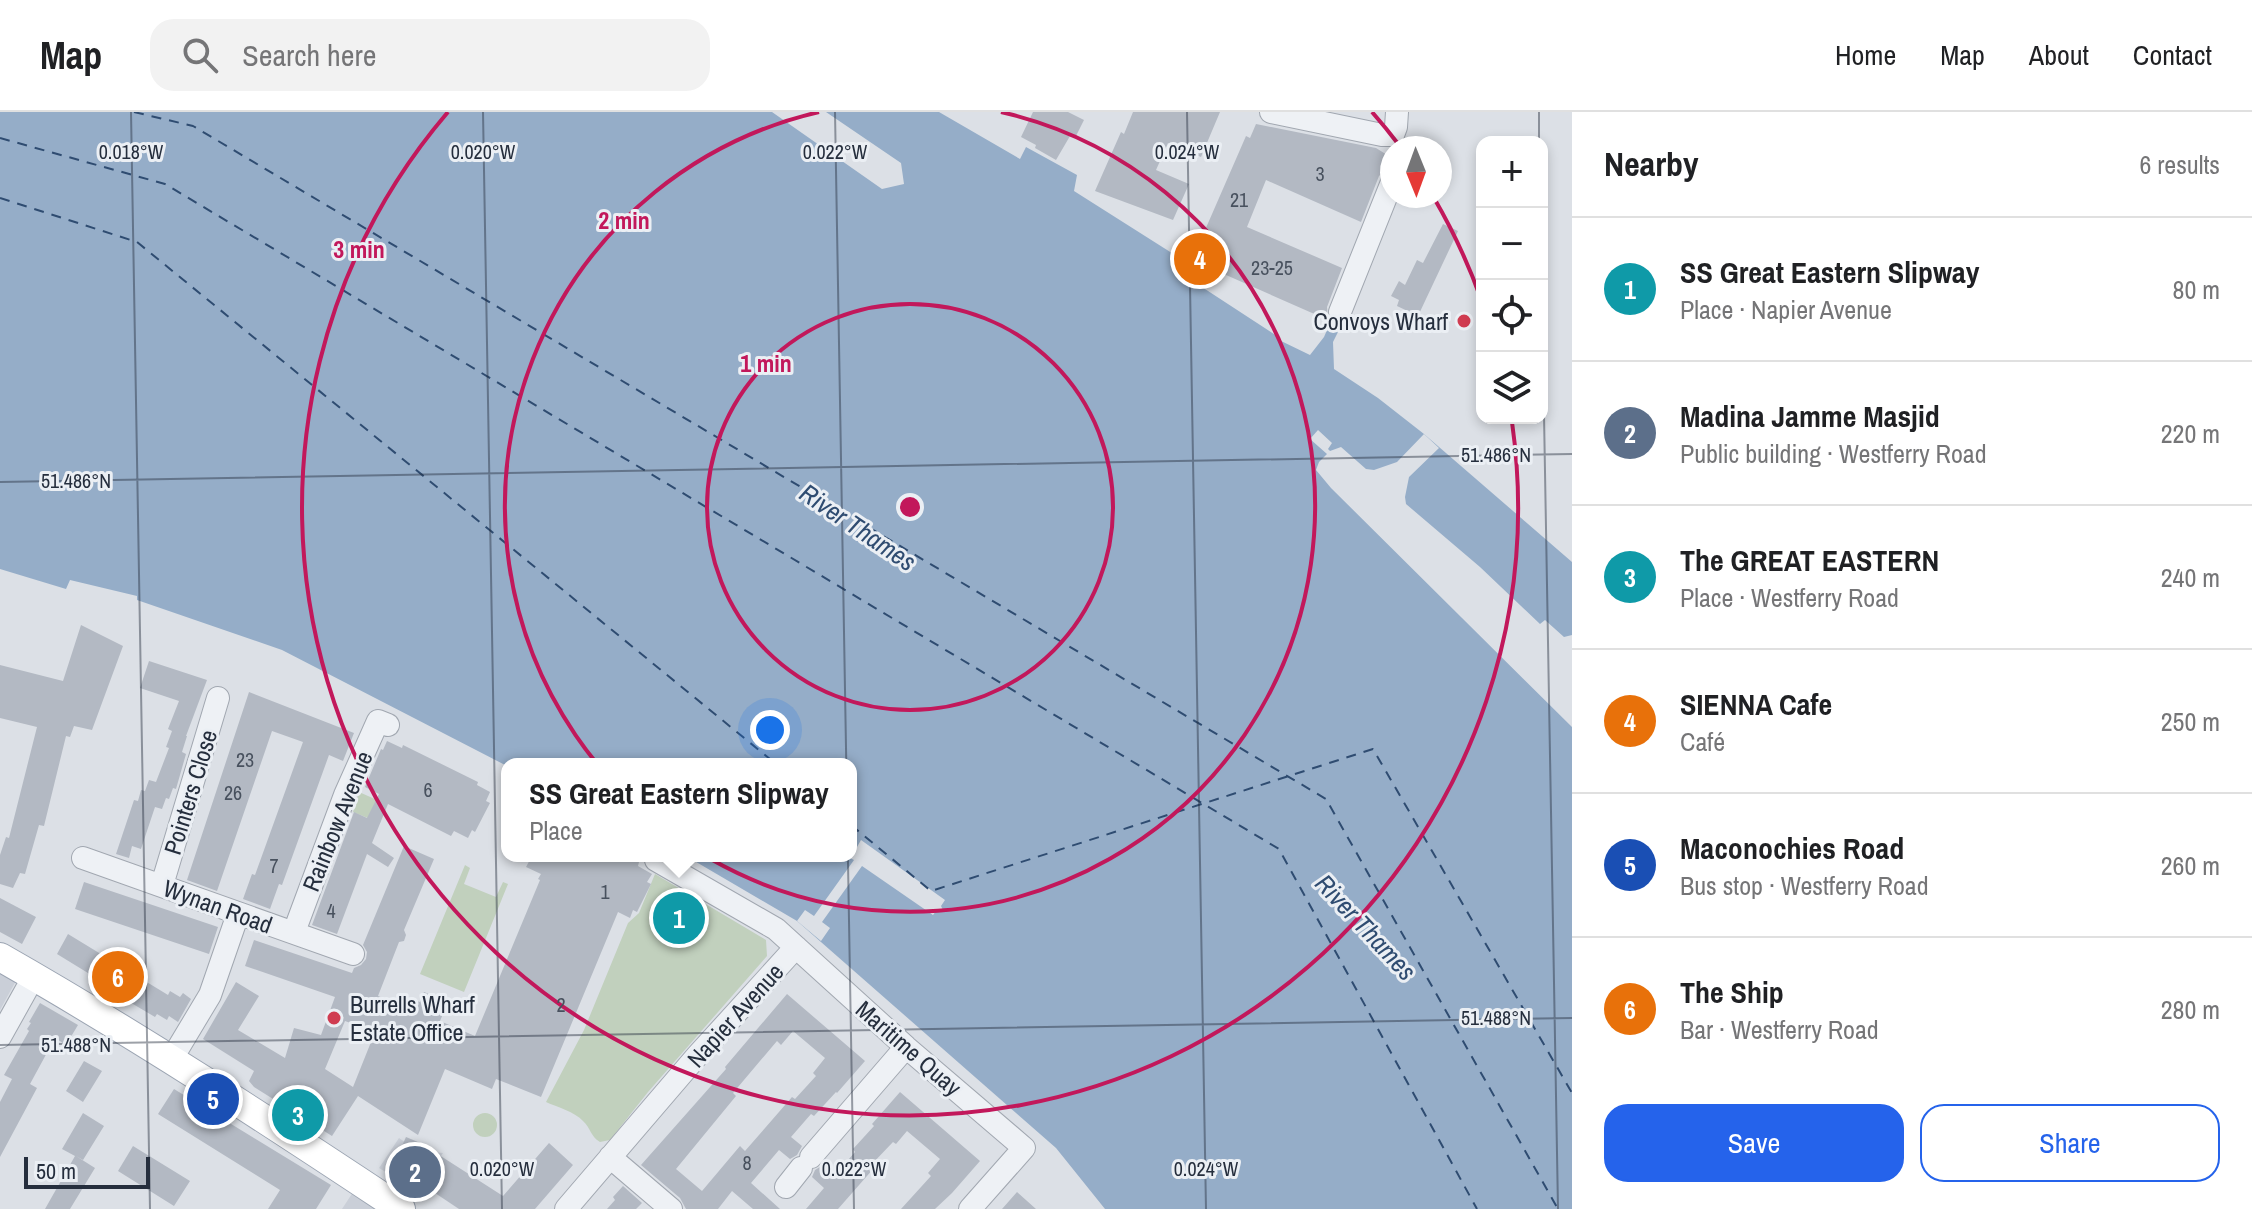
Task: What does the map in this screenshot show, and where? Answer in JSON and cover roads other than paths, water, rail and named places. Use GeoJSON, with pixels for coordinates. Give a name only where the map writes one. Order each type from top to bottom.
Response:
{"type":"FeatureCollection","features":[{"type":"Feature","properties":{"kind":"main road"},"geometry":{"type":"LineString","coordinates":[[0,957],[171,1060],[401,1209]]}},
{"type":"Feature","properties":{"kind":"street"},"geometry":{"type":"LineString","coordinates":[[1271,112],[1384,136]]}},
{"type":"Feature","properties":{"kind":"street"},"geometry":{"type":"LineString","coordinates":[[1395,136],[1397,112]]}},
{"type":"Feature","properties":{"kind":"street"},"geometry":{"type":"LineString","coordinates":[[1340,312],[1382,208]]}},
{"type":"Feature","properties":{"kind":"street","name":"Pointers Close"},"geometry":{"type":"LineString","coordinates":[[162,885],[218,698]]}},
{"type":"Feature","properties":{"kind":"street","name":"Rainbow Avenue"},"geometry":{"type":"LineString","coordinates":[[294,932],[345,795],[378,721],[388,725]]}},
{"type":"Feature","properties":{"kind":"street","name":"Wynan Road"},"geometry":{"type":"LineString","coordinates":[[83,858],[353,954]]}},
{"type":"Feature","properties":{"kind":"street","name":"Napier Avenue"},"geometry":{"type":"LineString","coordinates":[[566,1209],[796,947],[776,929],[659,862]]}},
{"type":"Feature","properties":{"kind":"street"},"geometry":{"type":"LineString","coordinates":[[171,1060],[210,995],[238,914]]}},
{"type":"Feature","properties":{"kind":"street","name":"Maritime Quay"},"geometry":{"type":"LineString","coordinates":[[796,947],[1024,1148],[970,1209]]}},
{"type":"Feature","properties":{"kind":"street"},"geometry":{"type":"LineString","coordinates":[[0,1037],[34,976]]}},
{"type":"Feature","properties":{"kind":"street"},"geometry":{"type":"LineString","coordinates":[[786,1187],[906,1047]]}},
{"type":"Feature","properties":{"kind":"street"},"geometry":{"type":"LineString","coordinates":[[610,1157],[671,1209]]}},
{"type":"Feature","properties":{"kind":"water","name":"River Thames"},"geometry":{"type":"Polygon","coordinates":[[[0,112],[939,112],[1020,159],[1026,147],[1077,175],[1074,191],[1186,262],[1182,274],[1279,340],[1310,355],[1324,337],[1331,321],[1341,326],[1333,342],[1334,369],[1424,434],[1572,562],[1572,1209],[1105,1209],[1056,1148],[797,921],[696,862],[857,862],[857,758],[501,758],[501,763],[282,650],[137,600],[137,596],[70,580],[66,589],[0,569],[0,112]]]}},
{"type":"Feature","properties":{"kind":"place","name":"SIENNA Cafe"},"geometry":{"type":"Point","coordinates":[1200,259]}},
{"type":"Feature","properties":{"kind":"place","name":"Convoys Wharf"},"geometry":{"type":"Point","coordinates":[1464,321]}},
{"type":"Feature","properties":{"kind":"place","name":"SS Great Eastern Slipway"},"geometry":{"type":"Point","coordinates":[679,918]}},
{"type":"Feature","properties":{"kind":"place","name":"The Ship"},"geometry":{"type":"Point","coordinates":[118,977]}},
{"type":"Feature","properties":{"kind":"place","name":"Burrells Wharf Estate Office"},"geometry":{"type":"Point","coordinates":[334,1018]}},
{"type":"Feature","properties":{"kind":"place","name":"Maconochies Road"},"geometry":{"type":"Point","coordinates":[213,1099]}},
{"type":"Feature","properties":{"kind":"place","name":"The GREAT EASTERN"},"geometry":{"type":"Point","coordinates":[298,1115]}},
{"type":"Feature","properties":{"kind":"place","name":"Madina Jamme Masjid"},"geometry":{"type":"Point","coordinates":[415,1172]}}]}
